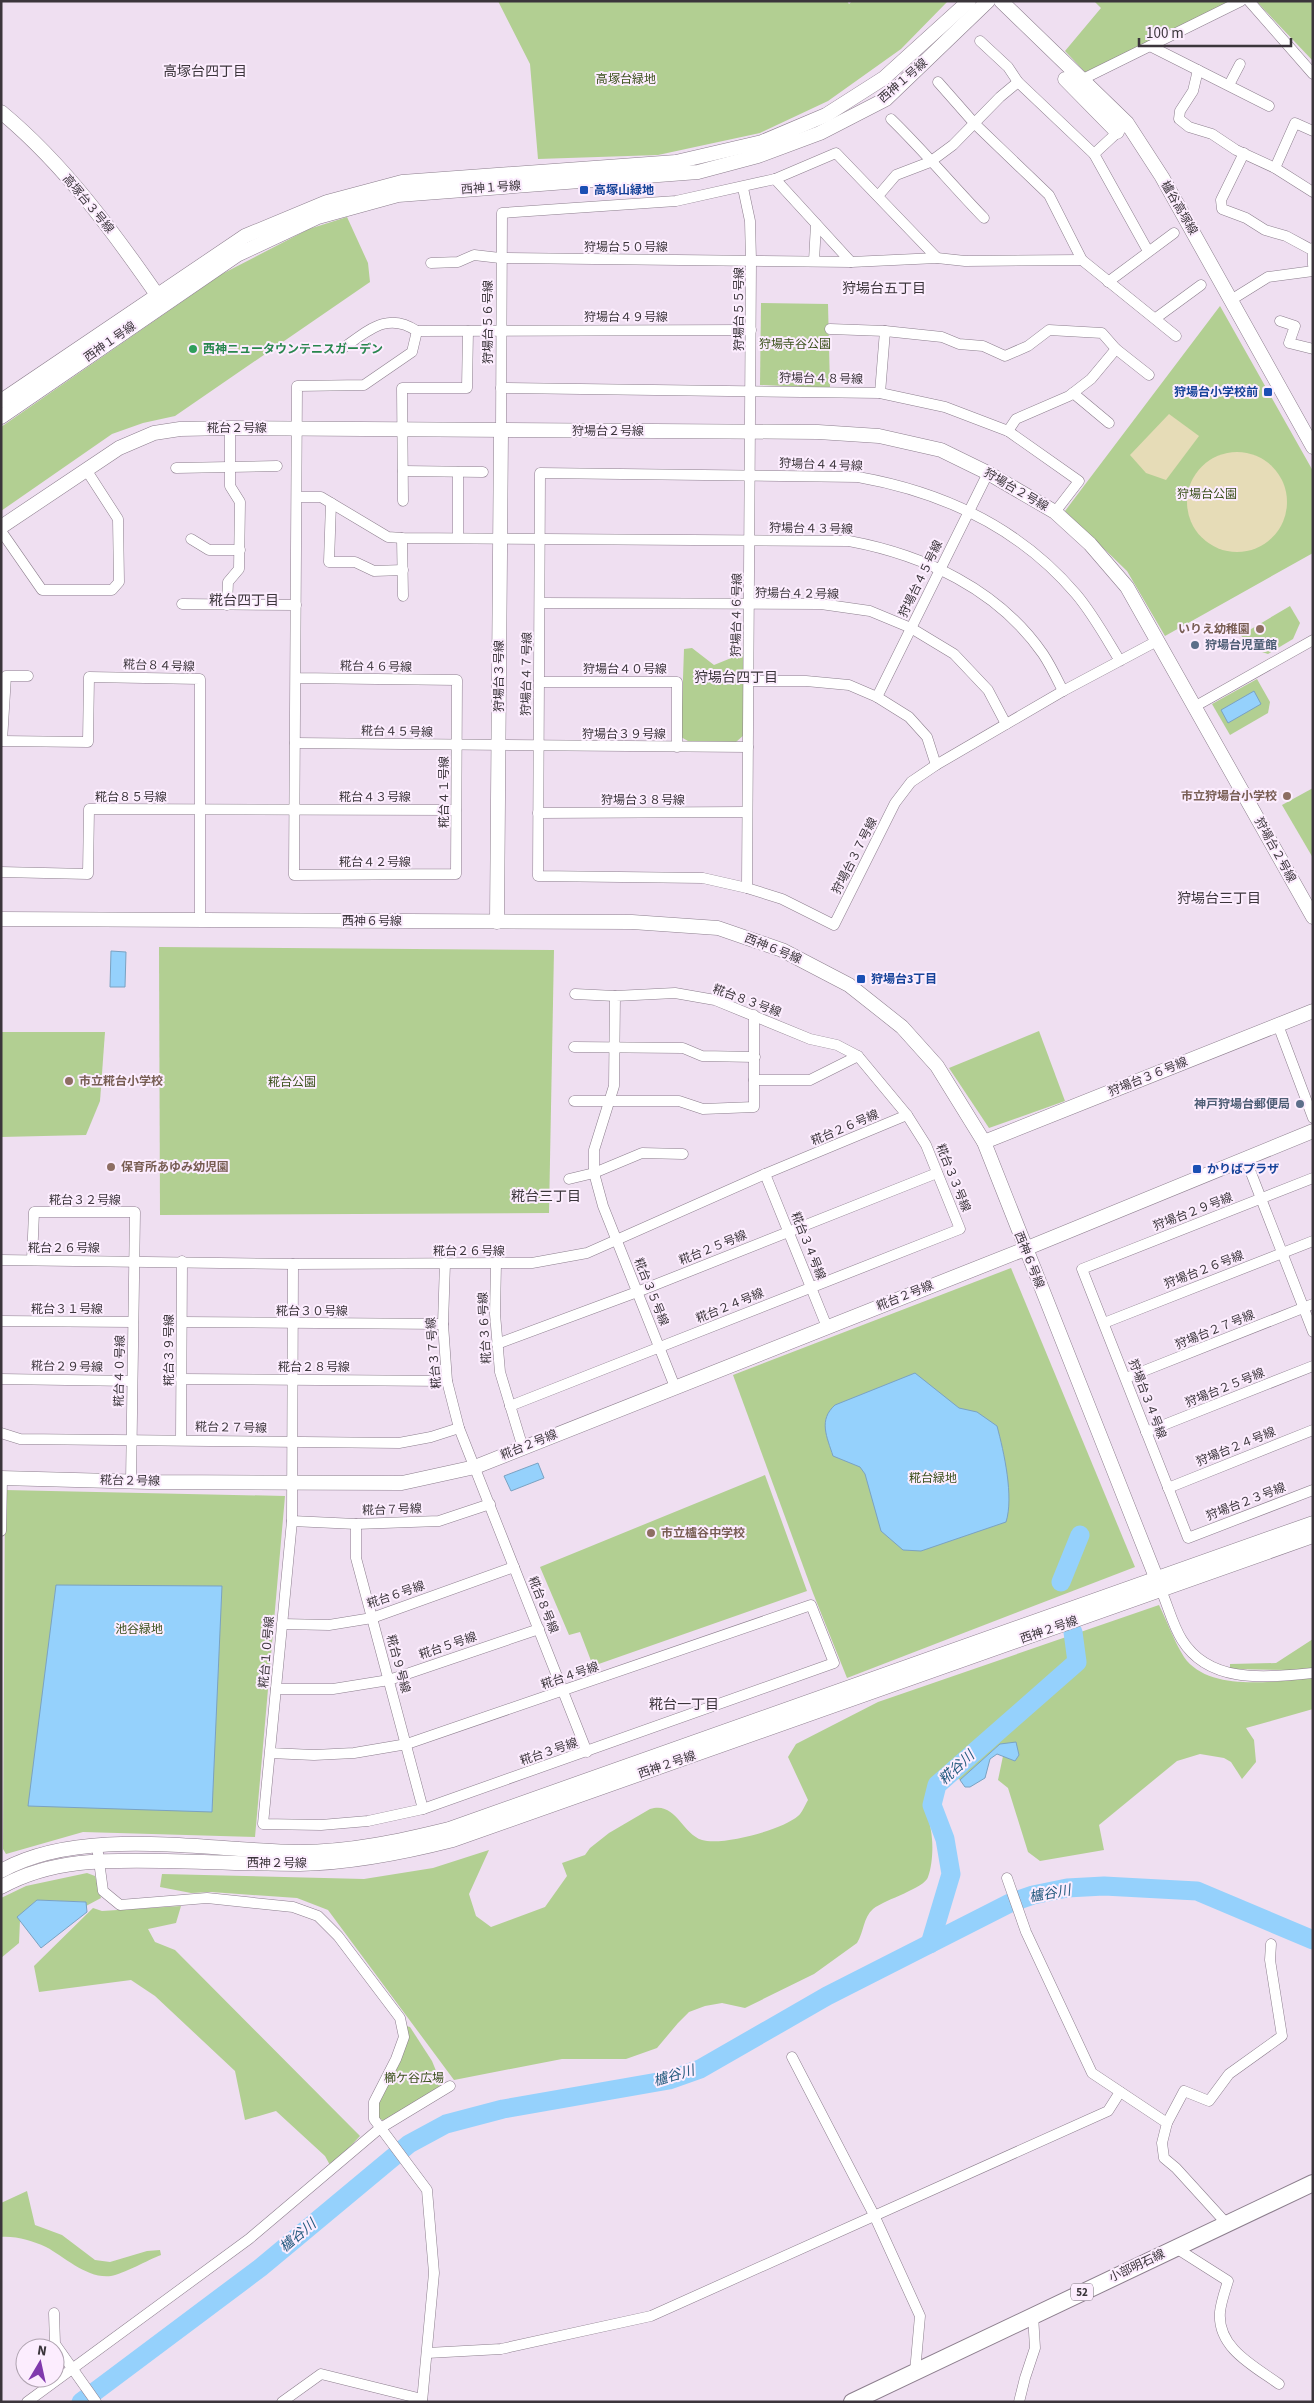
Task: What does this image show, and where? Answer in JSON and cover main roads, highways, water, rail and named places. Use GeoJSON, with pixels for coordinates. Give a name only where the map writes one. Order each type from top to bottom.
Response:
{"type":"FeatureCollection","features":[{"type":"Feature","properties":{"kind":"main road","name":"小部明石線"},"geometry":{"type":"LineString","coordinates":[[852,2402],[1313,2183]]}},
{"type":"Feature","properties":{"kind":"water"},"geometry":{"type":"Polygon","coordinates":[[[1254,691],[1261,704],[1228,723],[1221,710],[1254,691]]]}},
{"type":"Feature","properties":{"kind":"water"},"geometry":{"type":"Polygon","coordinates":[[[111,951],[126,952],[125,987],[110,987],[111,951]]]}},
{"type":"Feature","properties":{"kind":"water"},"geometry":{"type":"Polygon","coordinates":[[[915,1373],[959,1408],[977,1412],[997,1426],[1009,1487],[1006,1522],[921,1551],[903,1550],[881,1531],[865,1474],[860,1467],[833,1456],[825,1429],[827,1417],[835,1405],[915,1373]]]}},
{"type":"Feature","properties":{"kind":"water"},"geometry":{"type":"Polygon","coordinates":[[[538,1463],[544,1478],[511,1491],[504,1476],[538,1463]]]}},
{"type":"Feature","properties":{"kind":"water"},"geometry":{"type":"Polygon","coordinates":[[[56,1585],[222,1586],[212,1812],[28,1806],[56,1585]]]}},
{"type":"Feature","properties":{"kind":"water"},"geometry":{"type":"Polygon","coordinates":[[[1016,1742],[1019,1755],[1015,1761],[997,1754],[990,1759],[985,1778],[970,1787],[965,1787],[960,1780],[1000,1744],[1016,1742]]]}},
{"type":"Feature","properties":{"kind":"water"},"geometry":{"type":"Polygon","coordinates":[[[37,1900],[86,1902],[87,1912],[41,1948],[17,1917],[37,1900]]]}},
{"type":"Feature","properties":{"kind":"waterway","name":"糀谷川"},"geometry":{"type":"LineString","coordinates":[[1061,1582],[1080,1535]]}},
{"type":"Feature","properties":{"kind":"waterway","name":"糀谷川"},"geometry":{"type":"LineString","coordinates":[[930,1944],[951,1874],[945,1839],[932,1805],[937,1785],[1077,1662],[1073,1632]]}},
{"type":"Feature","properties":{"kind":"waterway","name":"櫨谷川"},"geometry":{"type":"LineString","coordinates":[[81,2402],[260,2268],[409,2144],[446,2124],[503,2109],[669,2080],[700,2069],[827,1996],[1010,1903],[1033,1895],[1067,1888],[1104,1886],[1197,1891],[1313,1940]]}},
{"type":"Feature","properties":{"kind":"place","name":"高塚山緑地"},"geometry":{"type":"Point","coordinates":[584,190]}},
{"type":"Feature","properties":{"kind":"place","name":"西神ニュータウンテニスガーデン"},"geometry":{"type":"Point","coordinates":[193,349]}},
{"type":"Feature","properties":{"kind":"place","name":"狩場台小学校前"},"geometry":{"type":"Point","coordinates":[1268,392]}},
{"type":"Feature","properties":{"kind":"place","name":"いりえ幼稚園"},"geometry":{"type":"Point","coordinates":[1260,629]}},
{"type":"Feature","properties":{"kind":"place","name":"狩場台児童館"},"geometry":{"type":"Point","coordinates":[1195,645]}},
{"type":"Feature","properties":{"kind":"place","name":"市立狩場台小学校"},"geometry":{"type":"Point","coordinates":[1287,796]}},
{"type":"Feature","properties":{"kind":"place","name":"狩場台3丁目"},"geometry":{"type":"Point","coordinates":[861,979]}},
{"type":"Feature","properties":{"kind":"place","name":"市立糀台小学校"},"geometry":{"type":"Point","coordinates":[69,1081]}},
{"type":"Feature","properties":{"kind":"place","name":"神戸狩場台郵便局"},"geometry":{"type":"Point","coordinates":[1300,1104]}},
{"type":"Feature","properties":{"kind":"place","name":"保育所あゆみ幼児園"},"geometry":{"type":"Point","coordinates":[111,1167]}},
{"type":"Feature","properties":{"kind":"place","name":"かりばプラザ"},"geometry":{"type":"Point","coordinates":[1197,1169]}},
{"type":"Feature","properties":{"kind":"place","name":"市立櫨谷中学校"},"geometry":{"type":"Point","coordinates":[651,1533]}},
{"type":"Feature","properties":{"kind":"district","name":"高塚台四丁目"},"geometry":{"type":"Point","coordinates":[205,72]}},
{"type":"Feature","properties":{"kind":"district","name":"狩場台五丁目"},"geometry":{"type":"Point","coordinates":[884,289]}},
{"type":"Feature","properties":{"kind":"district","name":"糀台四丁目"},"geometry":{"type":"Point","coordinates":[244,601]}},
{"type":"Feature","properties":{"kind":"district","name":"狩場台四丁目"},"geometry":{"type":"Point","coordinates":[736,678]}},
{"type":"Feature","properties":{"kind":"district","name":"狩場台三丁目"},"geometry":{"type":"Point","coordinates":[1219,899]}},
{"type":"Feature","properties":{"kind":"district","name":"糀台三丁目"},"geometry":{"type":"Point","coordinates":[546,1197]}},
{"type":"Feature","properties":{"kind":"district","name":"糀台一丁目"},"geometry":{"type":"Point","coordinates":[684,1705]}},
{"type":"Feature","properties":{"kind":"park label","name":"高塚台緑地"},"geometry":{"type":"Point","coordinates":[626,79]}},
{"type":"Feature","properties":{"kind":"park label","name":"狩場寺谷公園"},"geometry":{"type":"Point","coordinates":[795,344]}},
{"type":"Feature","properties":{"kind":"park label","name":"狩場台公園"},"geometry":{"type":"Point","coordinates":[1207,494]}},
{"type":"Feature","properties":{"kind":"park label","name":"糀台公園"},"geometry":{"type":"Point","coordinates":[292,1082]}},
{"type":"Feature","properties":{"kind":"park label","name":"糀台緑地"},"geometry":{"type":"Point","coordinates":[933,1478]}},
{"type":"Feature","properties":{"kind":"park label","name":"池谷緑地"},"geometry":{"type":"Point","coordinates":[139,1629]}},
{"type":"Feature","properties":{"kind":"park label","name":"櫛ケ谷広場"},"geometry":{"type":"Point","coordinates":[414,2078]}}]}
